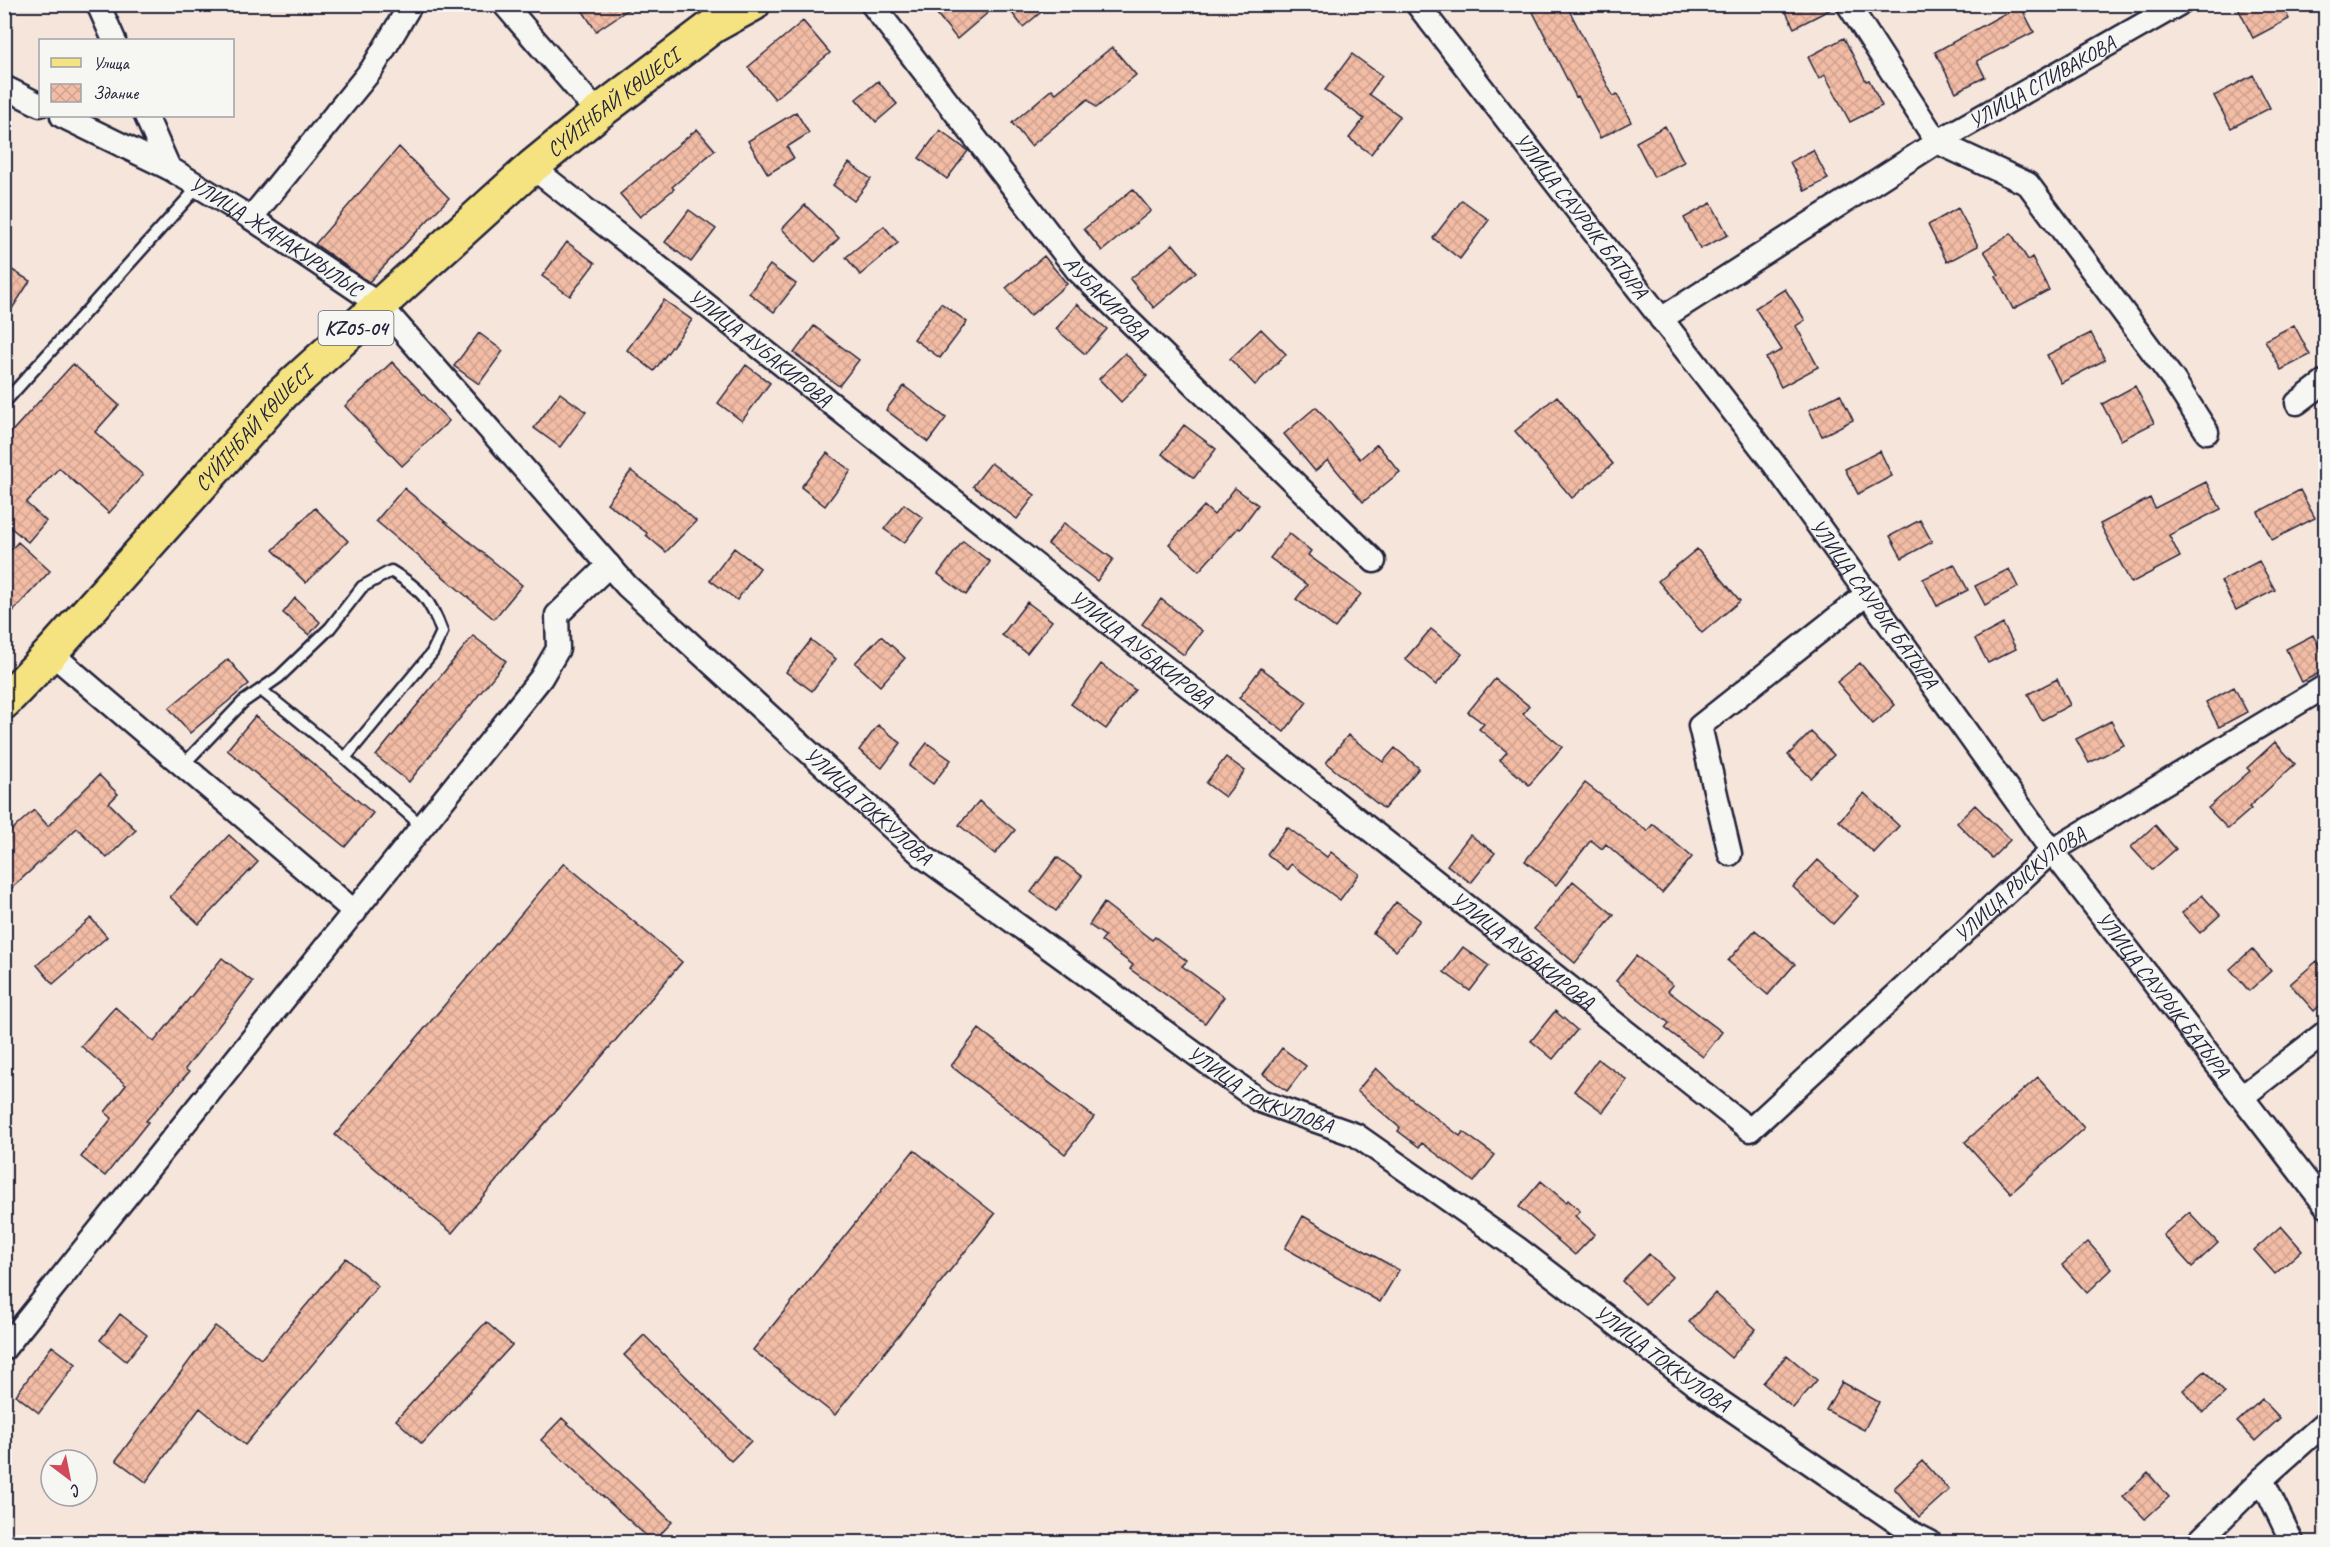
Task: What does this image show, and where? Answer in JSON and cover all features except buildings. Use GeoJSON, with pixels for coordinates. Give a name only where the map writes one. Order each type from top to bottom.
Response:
{"type":"FeatureCollection","features":[{"type":"Feature","properties":{"kind":"main road","name":"СҮЙІНБАЙ КӨШЕСІ"},"geometry":{"type":"LineString","coordinates":[[4,702],[51,653],[283,393],[532,167],[598,113],[713,26],[753,4]]}},
{"type":"Feature","properties":{"kind":"street"},"geometry":{"type":"LineString","coordinates":[[98,4],[114,39]]}},
{"type":"Feature","properties":{"kind":"street"},"geometry":{"type":"LineString","coordinates":[[251,218],[372,69],[411,4]]}},
{"type":"Feature","properties":{"kind":"street"},"geometry":{"type":"LineString","coordinates":[[504,4],[598,113]]}},
{"type":"Feature","properties":{"kind":"street","name":"АУБАКИРОВА"},"geometry":{"type":"LineString","coordinates":[[872,4],[1077,270],[1374,561]]}},
{"type":"Feature","properties":{"kind":"street","name":"УЛИЦА САУРЫК БАТЫРА"},"geometry":{"type":"LineString","coordinates":[[1417,4],[1774,464],[2052,851],[2325,1206]]}},
{"type":"Feature","properties":{"kind":"street"},"geometry":{"type":"LineString","coordinates":[[1848,4],[1937,142],[2028,184],[2173,380],[2207,432]]}},
{"type":"Feature","properties":{"kind":"street","name":"УЛИЦА СПИВАКОВА"},"geometry":{"type":"LineString","coordinates":[[1661,319],[1937,142],[2179,4]]}},
{"type":"Feature","properties":{"kind":"street"},"geometry":{"type":"LineString","coordinates":[[4,87],[39,104]]}},
{"type":"Feature","properties":{"kind":"street","name":"УЛИЦА ЖАНАКУРЫЛЫС"},"geometry":{"type":"LineString","coordinates":[[64,117],[169,168],[251,218],[381,306],[627,586]]}},
{"type":"Feature","properties":{"kind":"street"},"geometry":{"type":"LineString","coordinates":[[146,117],[169,168]]}},
{"type":"Feature","properties":{"kind":"street","name":"УЛИЦА АУБАКИРОВА"},"geometry":{"type":"LineString","coordinates":[[532,167],[1750,1130]]}},
{"type":"Feature","properties":{"kind":"street"},"geometry":{"type":"LineString","coordinates":[[2297,404],[2325,381]]}},
{"type":"Feature","properties":{"kind":"street"},"geometry":{"type":"LineString","coordinates":[[4,1349],[542,678],[558,649],[557,615],[609,565]]}},
{"type":"Feature","properties":{"kind":"street","name":"УЛИЦА ТОККУЛОВА"},"geometry":{"type":"LineString","coordinates":[[627,586],[933,864],[1260,1101],[1356,1135],[1517,1248],[1693,1383],[1914,1534],[1930,1542]]}},
{"type":"Feature","properties":{"kind":"street"},"geometry":{"type":"LineString","coordinates":[[1730,854],[1700,726],[1868,593]]}},
{"type":"Feature","properties":{"kind":"street"},"geometry":{"type":"LineString","coordinates":[[51,653],[355,912]]}},
{"type":"Feature","properties":{"kind":"street","name":"УЛИЦА РЫСКУЛОВА"},"geometry":{"type":"LineString","coordinates":[[1750,1130],[2052,851],[2325,686]]}},
{"type":"Feature","properties":{"kind":"street"},"geometry":{"type":"LineString","coordinates":[[2242,1097],[2325,1032]]}},
{"type":"Feature","properties":{"kind":"street"},"geometry":{"type":"LineString","coordinates":[[2198,1542],[2262,1479],[2325,1422]]}},
{"type":"Feature","properties":{"kind":"street"},"geometry":{"type":"LineString","coordinates":[[2262,1479],[2292,1542]]}},
{"type":"Feature","properties":{"kind":"lane"},"geometry":{"type":"LineString","coordinates":[[4,403],[198,187]]}},
{"type":"Feature","properties":{"kind":"lane"},"geometry":{"type":"LineString","coordinates":[[183,765],[243,702],[279,678],[330,628],[362,587],[391,571],[413,584],[434,608],[442,632],[432,653],[345,758]]}},
{"type":"Feature","properties":{"kind":"lane"},"geometry":{"type":"LineString","coordinates":[[261,690],[345,758],[423,826]]}}]}
